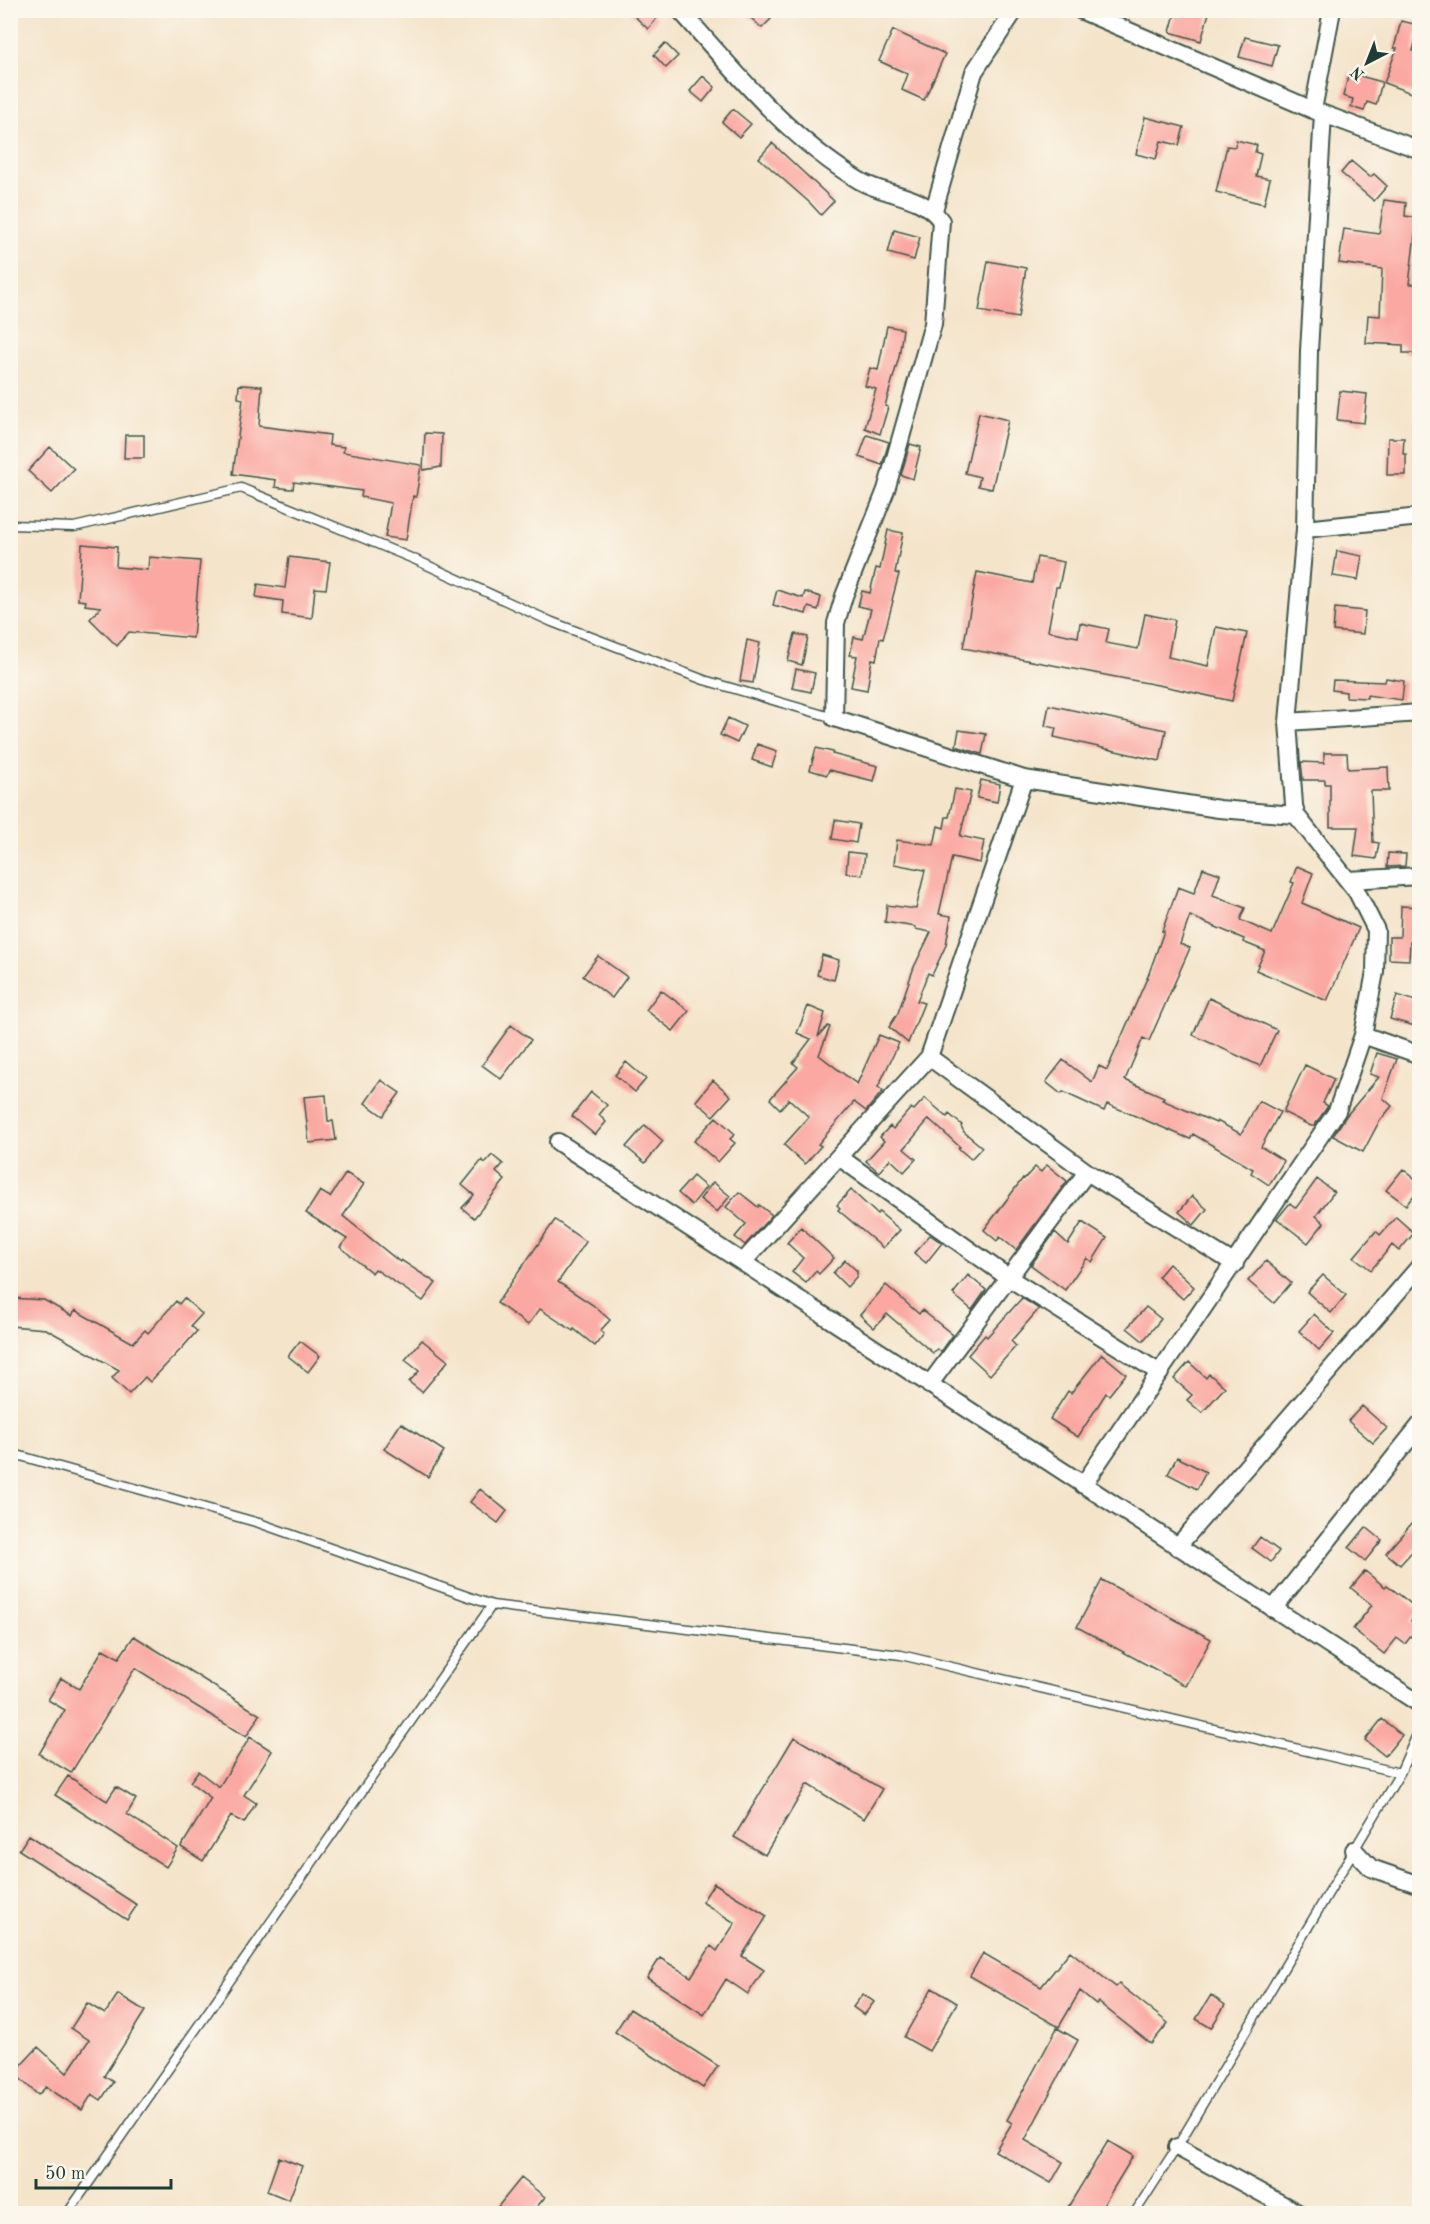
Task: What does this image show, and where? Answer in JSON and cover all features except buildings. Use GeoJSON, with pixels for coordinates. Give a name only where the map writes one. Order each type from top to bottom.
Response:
{"type":"FeatureCollection","features":[{"type":"Feature","properties":{"kind":"street"},"geometry":{"type":"LineString","coordinates":[[680,10],[755,95],[817,152],[862,183],[921,203],[934,210],[941,221],[933,324],[886,490],[844,596],[836,623],[834,718],[1024,779],[1220,809],[1296,816]]}},
{"type":"Feature","properties":{"kind":"street"},"geometry":{"type":"LineString","coordinates":[[934,210],[974,72],[1015,10]]}},
{"type":"Feature","properties":{"kind":"street"},"geometry":{"type":"LineString","coordinates":[[1080,10],[1318,112],[1419,150]]}},
{"type":"Feature","properties":{"kind":"street"},"geometry":{"type":"LineString","coordinates":[[1083,1485],[1337,1111],[1363,1035],[1375,972],[1376,930],[1357,892],[1296,816],[1288,722],[1305,529],[1318,112],[1332,10]]}},
{"type":"Feature","properties":{"kind":"street"},"geometry":{"type":"LineString","coordinates":[[1305,529],[1419,517]]}},
{"type":"Feature","properties":{"kind":"street"},"geometry":{"type":"LineString","coordinates":[[1288,722],[1419,713]]}},
{"type":"Feature","properties":{"kind":"street"},"geometry":{"type":"LineString","coordinates":[[743,1263],[929,1057],[1024,779]]}},
{"type":"Feature","properties":{"kind":"street"},"geometry":{"type":"LineString","coordinates":[[1348,880],[1419,876]]}},
{"type":"Feature","properties":{"kind":"street"},"geometry":{"type":"LineString","coordinates":[[1363,1035],[1419,1055]]}},
{"type":"Feature","properties":{"kind":"street"},"geometry":{"type":"LineString","coordinates":[[929,1057],[1088,1172],[1235,1264]]}},
{"type":"Feature","properties":{"kind":"street"},"geometry":{"type":"LineString","coordinates":[[558,1142],[1419,1704]]}},
{"type":"Feature","properties":{"kind":"street"},"geometry":{"type":"LineString","coordinates":[[838,1157],[1009,1278],[1160,1373]]}},
{"type":"Feature","properties":{"kind":"street"},"geometry":{"type":"LineString","coordinates":[[929,1385],[1088,1172]]}},
{"type":"Feature","properties":{"kind":"street"},"geometry":{"type":"LineString","coordinates":[[1177,1547],[1419,1266]]}},
{"type":"Feature","properties":{"kind":"street"},"geometry":{"type":"LineString","coordinates":[[1273,1609],[1419,1425]]}},
{"type":"Feature","properties":{"kind":"street"},"geometry":{"type":"LineString","coordinates":[[1354,1850],[1371,1868],[1419,1885]]}},
{"type":"Feature","properties":{"kind":"street"},"geometry":{"type":"LineString","coordinates":[[1178,2148],[1300,2214]]}},
{"type":"Feature","properties":{"kind":"lane"},"geometry":{"type":"LineString","coordinates":[[10,525],[74,527],[241,488],[416,560],[552,622],[704,680],[834,718]]}},
{"type":"Feature","properties":{"kind":"lane"},"geometry":{"type":"LineString","coordinates":[[10,1453],[259,1523],[492,1605],[901,1655],[1400,1773]]}},
{"type":"Feature","properties":{"kind":"lane"},"geometry":{"type":"LineString","coordinates":[[67,2214],[492,1605]]}},
{"type":"Feature","properties":{"kind":"lane"},"geometry":{"type":"LineString","coordinates":[[1134,2214],[1178,2148],[1400,1773],[1419,1728]]}}]}
